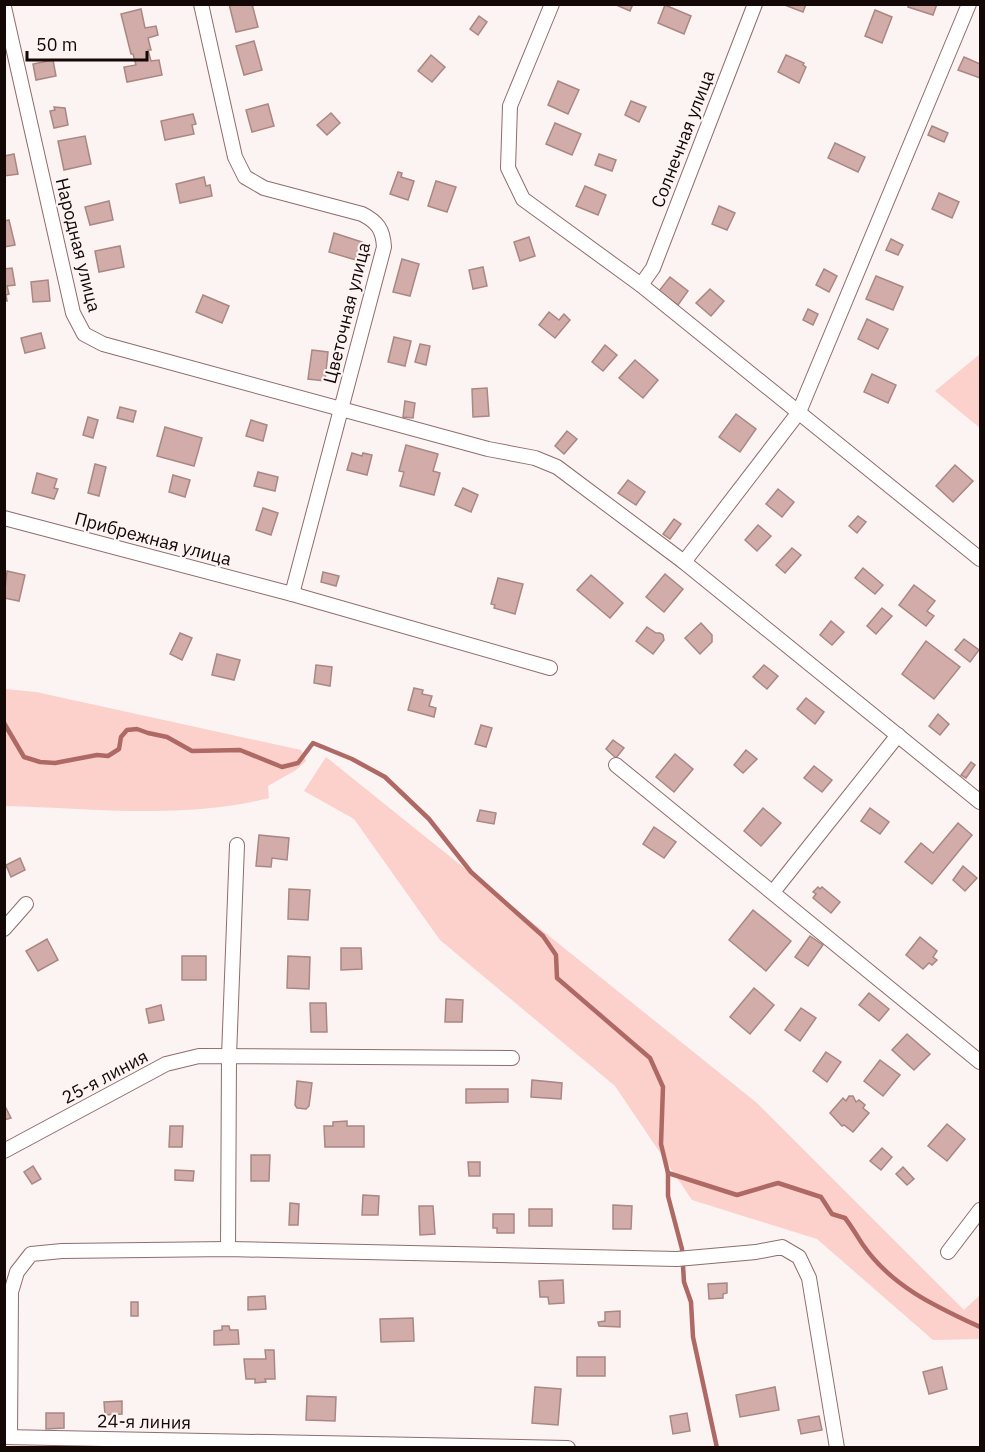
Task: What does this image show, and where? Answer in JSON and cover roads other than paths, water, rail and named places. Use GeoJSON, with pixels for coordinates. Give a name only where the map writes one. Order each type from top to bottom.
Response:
{"type":"FeatureCollection","features":[{"type":"Feature","properties":{"kind":"street","name":"Цветочная улица"},"geometry":{"type":"LineString","coordinates":[[201,4],[235,157],[246,177],[264,188],[362,214],[374,220],[383,234],[384,247],[341,408]]}},
{"type":"Feature","properties":{"kind":"street"},"geometry":{"type":"LineString","coordinates":[[552,4],[510,106],[508,168],[524,199],[641,285],[981,559]]}},
{"type":"Feature","properties":{"kind":"street","name":"Солнечная улица"},"geometry":{"type":"LineString","coordinates":[[641,285],[653,268],[755,4]]}},
{"type":"Feature","properties":{"kind":"street"},"geometry":{"type":"LineString","coordinates":[[684,562],[799,412],[969,4]]}},
{"type":"Feature","properties":{"kind":"street","name":"Народная улица"},"geometry":{"type":"LineString","coordinates":[[4,7],[73,313],[84,334],[103,344],[488,449],[535,458],[557,467],[684,562],[981,802]]}},
{"type":"Feature","properties":{"kind":"street"},"geometry":{"type":"LineString","coordinates":[[292,594],[341,408]]}},
{"type":"Feature","properties":{"kind":"street","name":"Прибрежная улица"},"geometry":{"type":"LineString","coordinates":[[4,518],[292,594],[550,668]]}},
{"type":"Feature","properties":{"kind":"street"},"geometry":{"type":"LineString","coordinates":[[772,892],[898,735]]}},
{"type":"Feature","properties":{"kind":"street"},"geometry":{"type":"LineString","coordinates":[[616,765],[981,1062]]}},
{"type":"Feature","properties":{"kind":"street"},"geometry":{"type":"LineString","coordinates":[[228,1249],[229,1056],[237,845]]}},
{"type":"Feature","properties":{"kind":"street"},"geometry":{"type":"LineString","coordinates":[[4,928],[26,904]]}},
{"type":"Feature","properties":{"kind":"street","name":"25-я линия"},"geometry":{"type":"LineString","coordinates":[[4,1151],[166,1064],[199,1056],[512,1058]]}},
{"type":"Feature","properties":{"kind":"street"},"geometry":{"type":"LineString","coordinates":[[948,1252],[981,1210]]}},
{"type":"Feature","properties":{"kind":"street"},"geometry":{"type":"LineString","coordinates":[[7,1437],[12,1292],[17,1272],[31,1254],[62,1251],[228,1249],[694,1259],[782,1247],[800,1257],[809,1278],[837,1448]]}},
{"type":"Feature","properties":{"kind":"street","name":"24-я линия"},"geometry":{"type":"LineString","coordinates":[[7,1437],[568,1448]]}},
{"type":"Feature","properties":{"kind":"waterway"},"geometry":{"type":"LineString","coordinates":[[4,723],[24,757],[40,762],[55,763],[97,755],[108,756],[119,749],[121,737],[127,730],[137,729],[167,737],[192,751],[240,750],[282,767],[298,763],[313,743],[352,759],[385,777],[429,819],[471,872],[543,936],[556,955],[557,978],[650,1058],[663,1087],[661,1144],[668,1173],[737,1195],[778,1183],[821,1197],[832,1214],[845,1218],[863,1245],[887,1273],[916,1294],[980,1327]]}},
{"type":"Feature","properties":{"kind":"waterway"},"geometry":{"type":"LineString","coordinates":[[668,1173],[668,1196],[682,1249],[684,1282],[691,1302],[693,1337],[717,1448]]}}]}
